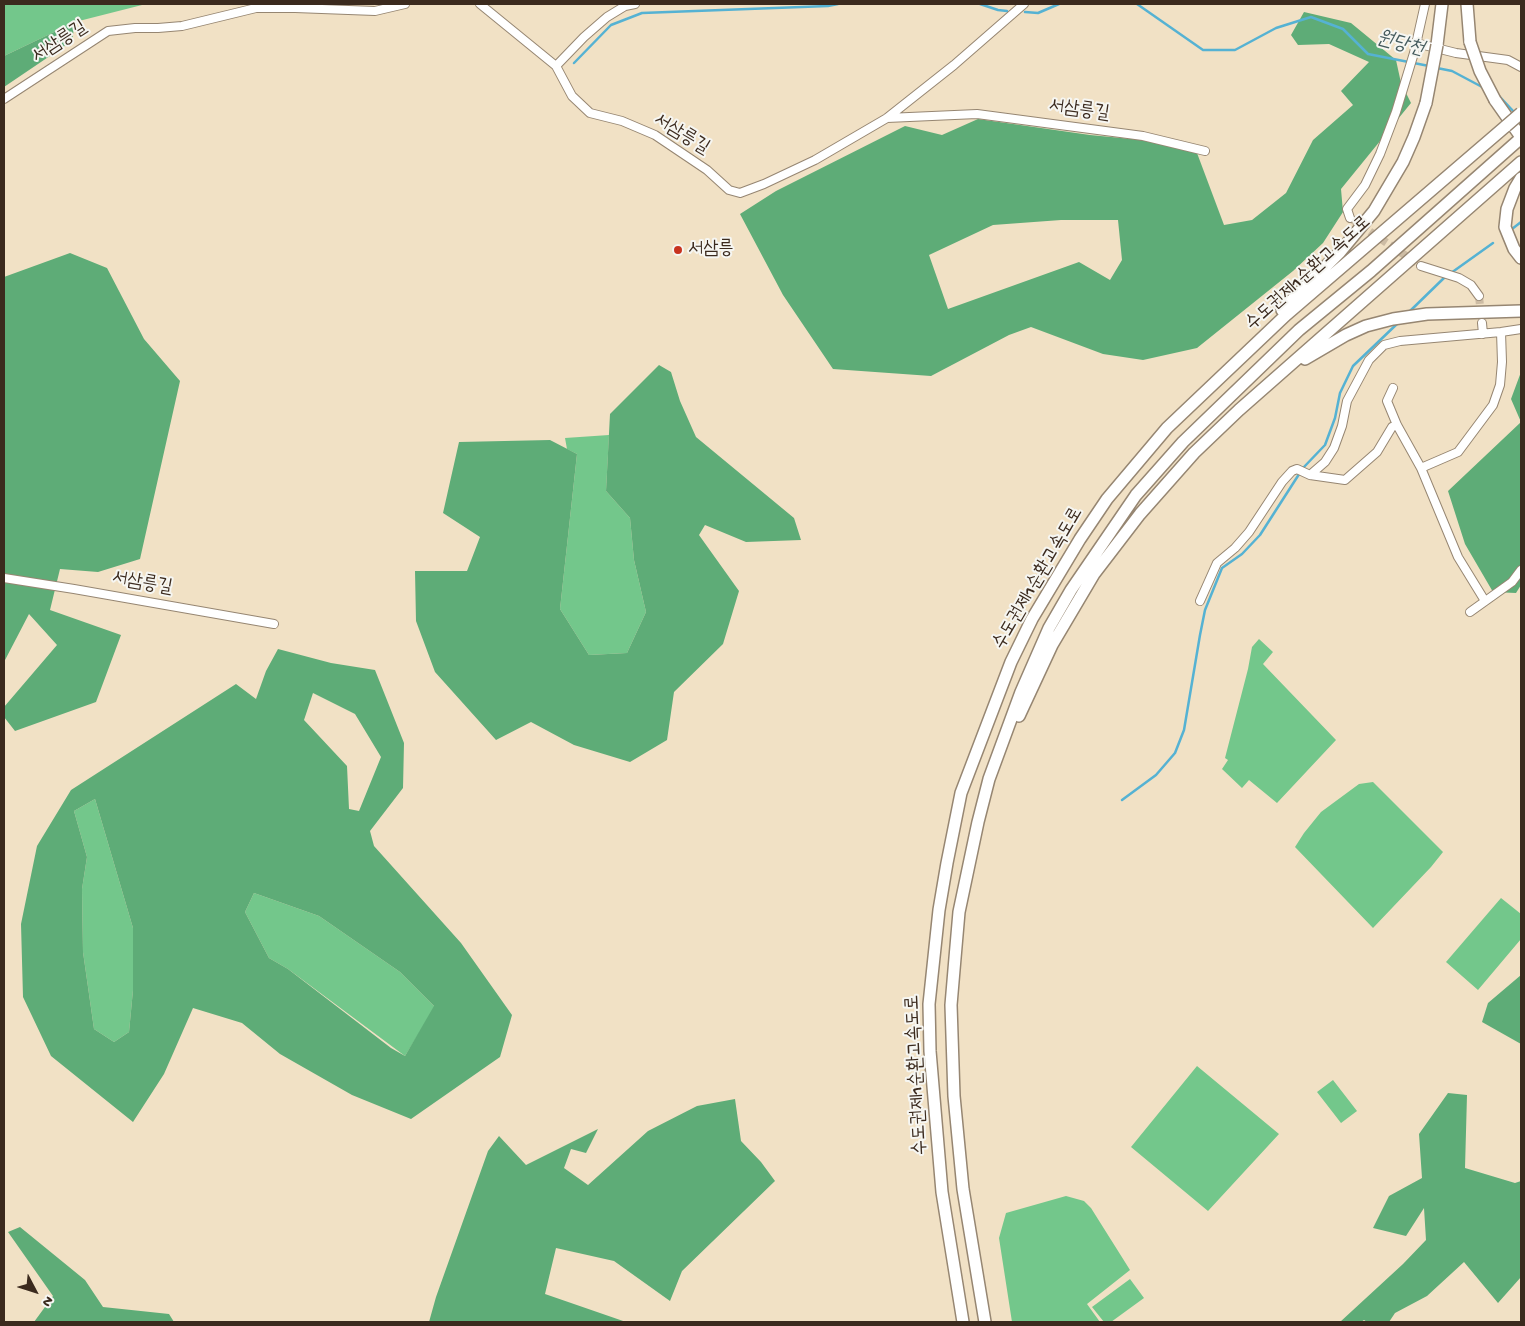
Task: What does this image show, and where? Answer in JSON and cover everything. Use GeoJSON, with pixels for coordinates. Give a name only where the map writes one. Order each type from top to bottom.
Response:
{"type":"FeatureCollection","features":[{"type":"Feature","properties":{"kind":"highway"},"geometry":{"type":"LineString","coordinates":[[1202,394],[1340,252],[1364,225],[1389,188],[1414,137],[1426,103],[1437,45],[1442,4]]}},
{"type":"Feature","properties":{"kind":"highway"},"geometry":{"type":"LineString","coordinates":[[1467,4],[1470,42],[1480,71],[1495,100],[1520,139]]}},
{"type":"Feature","properties":{"kind":"highway","name":"수도권제1순환고속도로"},"geometry":{"type":"LineString","coordinates":[[963,1322],[942,1192],[930,1052],[930,1004],[939,910],[961,793],[1011,662],[1032,619],[1055,579],[1107,499],[1166,428],[1293,309],[1521,113]]}},
{"type":"Feature","properties":{"kind":"highway","name":"수도권제1순환고속도로"},"geometry":{"type":"LineString","coordinates":[[984,1322],[962,1180],[954,1096],[951,1005],[959,912],[989,779],[1004,734],[1049,628],[1072,590],[1136,495],[1183,442],[1299,330],[1371,271],[1520,139]]}},
{"type":"Feature","properties":{"kind":"highway"},"geometry":{"type":"LineString","coordinates":[[983,800],[1040,669],[1080,596],[1116,543],[1140,514],[1219,428],[1521,162]]}},
{"type":"Feature","properties":{"kind":"highway"},"geometry":{"type":"LineString","coordinates":[[1521,178],[1507,209],[1505,227],[1514,249],[1521,258]]}},
{"type":"Feature","properties":{"kind":"highway"},"geometry":{"type":"LineString","coordinates":[[1219,428],[1300,362],[1333,341],[1366,326],[1393,318],[1433,314],[1521,311]]}},
{"type":"Feature","properties":{"kind":"street","name":"서삼릉길"},"geometry":{"type":"LineString","coordinates":[[4,100],[108,31],[182,26],[256,8],[375,11],[405,4]]}},
{"type":"Feature","properties":{"kind":"street","name":"서삼릉길"},"geometry":{"type":"LineString","coordinates":[[480,4],[556,66],[572,96],[590,113],[622,121],[655,136],[707,170],[729,190],[740,193],[815,160],[888,118],[954,65],[1024,4]]}},
{"type":"Feature","properties":{"kind":"street"},"geometry":{"type":"LineString","coordinates":[[556,66],[584,37],[607,17],[625,6],[635,4]]}},
{"type":"Feature","properties":{"kind":"street"},"geometry":{"type":"LineString","coordinates":[[1350,218],[1347,209],[1365,185],[1380,154],[1414,53],[1425,4]]}},
{"type":"Feature","properties":{"kind":"street"},"geometry":{"type":"LineString","coordinates":[[1416,44],[1456,53],[1508,60],[1521,67]]}},
{"type":"Feature","properties":{"kind":"street","name":"서삼릉길"},"geometry":{"type":"LineString","coordinates":[[888,118],[976,114],[1143,136],[1205,151]]}},
{"type":"Feature","properties":{"kind":"street"},"geometry":{"type":"LineString","coordinates":[[1421,266],[1459,278],[1471,285],[1479,296]]}},
{"type":"Feature","properties":{"kind":"street"},"geometry":{"type":"LineString","coordinates":[[1482,323],[1483,334]]}},
{"type":"Feature","properties":{"kind":"street"},"geometry":{"type":"LineString","coordinates":[[1308,474],[1325,462],[1334,448],[1342,426],[1346,401],[1369,360],[1384,345],[1400,341],[1521,329]]}},
{"type":"Feature","properties":{"kind":"street"},"geometry":{"type":"LineString","coordinates":[[1421,468],[1458,452],[1493,405],[1500,385],[1502,362],[1501,332]]}},
{"type":"Feature","properties":{"kind":"street"},"geometry":{"type":"LineString","coordinates":[[1393,388],[1387,400],[1421,468],[1458,557],[1485,601]]}},
{"type":"Feature","properties":{"kind":"street"},"geometry":{"type":"LineString","coordinates":[[1200,601],[1217,563],[1235,548],[1249,532],[1282,482],[1292,471],[1297,469],[1308,474],[1345,480],[1377,452],[1392,427],[1398,425]]}},
{"type":"Feature","properties":{"kind":"street"},"geometry":{"type":"LineString","coordinates":[[1470,612],[1512,582],[1521,570]]}},
{"type":"Feature","properties":{"kind":"street","name":"서삼릉길"},"geometry":{"type":"LineString","coordinates":[[4,578],[74,588],[274,624]]}},
{"type":"Feature","properties":{"kind":"green space"},"geometry":{"type":"Polygon","coordinates":[[[4,4],[146,4],[75,22],[4,56],[4,4]]]}},
{"type":"Feature","properties":{"kind":"green space"},"geometry":{"type":"Polygon","coordinates":[[[1304,12],[1351,23],[1396,60],[1401,83],[1411,103],[1341,189],[1343,212],[1323,243],[1293,271],[1197,348],[1143,360],[1103,354],[1031,327],[1009,335],[931,376],[833,369],[783,295],[740,214],[776,191],[905,126],[942,135],[978,119],[1090,135],[1194,145],[1224,225],[1252,220],[1286,193],[1313,140],[1353,105],[1341,91],[1369,62],[1329,44],[1298,45],[1291,35],[1304,12]],[[1061,220],[993,225],[929,255],[948,309],[1079,262],[1110,280],[1122,260],[1118,220],[1061,220]]]}},
{"type":"Feature","properties":{"kind":"green space"},"geometry":{"type":"Polygon","coordinates":[[[75,22],[72,41],[4,87],[4,56],[75,22]]]}},
{"type":"Feature","properties":{"kind":"green space"},"geometry":{"type":"Polygon","coordinates":[[[70,253],[107,268],[144,339],[180,381],[140,559],[98,572],[60,569],[50,610],[121,635],[96,702],[15,731],[4,717],[4,707],[57,645],[29,614],[4,662],[4,277],[70,253]]]}},
{"type":"Feature","properties":{"kind":"green space"},"geometry":{"type":"Polygon","coordinates":[[[659,365],[671,372],[680,401],[696,437],[794,518],[801,540],[746,542],[705,525],[699,535],[739,591],[723,644],[674,692],[667,740],[630,762],[574,745],[531,722],[496,740],[435,672],[416,621],[415,571],[467,571],[480,537],[443,513],[459,442],[550,440],[577,454],[560,609],[589,655],[627,653],[646,612],[634,560],[630,518],[606,491],[610,414],[659,365]]]}},
{"type":"Feature","properties":{"kind":"green space"},"geometry":{"type":"Polygon","coordinates":[[[1521,372],[1521,422],[1511,399],[1521,372]]]}},
{"type":"Feature","properties":{"kind":"green space"},"geometry":{"type":"Polygon","coordinates":[[[1521,422],[1521,585],[1516,593],[1493,592],[1465,544],[1448,491],[1521,422]]]}},
{"type":"Feature","properties":{"kind":"green space"},"geometry":{"type":"Polygon","coordinates":[[[609,435],[606,491],[630,518],[634,560],[646,612],[627,653],[589,655],[560,609],[577,454],[567,449],[565,438],[609,435]]]}},
{"type":"Feature","properties":{"kind":"green space"},"geometry":{"type":"Polygon","coordinates":[[[1259,639],[1273,652],[1263,664],[1336,740],[1277,803],[1249,780],[1242,788],[1222,769],[1228,760],[1225,758],[1252,647],[1259,639]]]}},
{"type":"Feature","properties":{"kind":"green space"},"geometry":{"type":"Polygon","coordinates":[[[278,649],[331,663],[375,670],[404,743],[403,788],[370,831],[374,846],[461,943],[512,1015],[500,1057],[411,1119],[352,1095],[280,1054],[242,1023],[193,1008],[164,1074],[133,1122],[51,1056],[23,997],[21,924],[37,846],[71,790],[236,684],[256,699],[266,671],[278,649]],[[313,693],[304,720],[347,766],[349,809],[359,811],[381,757],[355,714],[313,693]],[[95,799],[74,811],[87,857],[82,889],[83,952],[94,1029],[114,1042],[129,1032],[133,990],[133,928],[95,799]],[[254,893],[245,912],[269,958],[288,969],[391,1048],[405,1056],[434,1006],[400,972],[319,916],[254,893]]]}},
{"type":"Feature","properties":{"kind":"green space"},"geometry":{"type":"Polygon","coordinates":[[[1373,782],[1443,852],[1373,928],[1295,847],[1321,812],[1359,784],[1373,782]]]}},
{"type":"Feature","properties":{"kind":"green space"},"geometry":{"type":"Polygon","coordinates":[[[95,799],[133,928],[133,990],[129,1032],[114,1042],[94,1029],[83,952],[82,889],[87,857],[74,811],[95,799]]]}},
{"type":"Feature","properties":{"kind":"green space"},"geometry":{"type":"Polygon","coordinates":[[[254,893],[319,916],[400,972],[435,1007],[405,1056],[288,969],[269,958],[245,912],[254,893]]]}},
{"type":"Feature","properties":{"kind":"green space"},"geometry":{"type":"Polygon","coordinates":[[[1501,898],[1521,914],[1521,939],[1478,990],[1446,962],[1501,898]]]}},
{"type":"Feature","properties":{"kind":"green space"},"geometry":{"type":"Polygon","coordinates":[[[1521,975],[1521,1044],[1482,1022],[1488,1003],[1521,975]]]}},
{"type":"Feature","properties":{"kind":"green space"},"geometry":{"type":"Polygon","coordinates":[[[1197,1066],[1279,1134],[1208,1211],[1131,1147],[1197,1066]]]}},
{"type":"Feature","properties":{"kind":"green space"},"geometry":{"type":"Polygon","coordinates":[[[1333,1080],[1357,1111],[1341,1123],[1317,1092],[1333,1080]]]}},
{"type":"Feature","properties":{"kind":"green space"},"geometry":{"type":"Polygon","coordinates":[[[1448,1093],[1467,1095],[1465,1168],[1515,1183],[1521,1181],[1521,1277],[1498,1303],[1464,1262],[1427,1296],[1395,1313],[1389,1322],[1367,1322],[1364,1320],[1361,1322],[1340,1322],[1426,1240],[1424,1208],[1406,1236],[1373,1228],[1389,1196],[1422,1178],[1419,1134],[1448,1093]]]}},
{"type":"Feature","properties":{"kind":"green space"},"geometry":{"type":"Polygon","coordinates":[[[735,1099],[741,1141],[761,1162],[775,1181],[682,1271],[670,1301],[614,1261],[556,1248],[545,1294],[626,1322],[429,1322],[436,1297],[488,1151],[499,1136],[526,1165],[598,1129],[586,1153],[571,1149],[564,1168],[588,1185],[648,1131],[697,1106],[735,1099]]]}},
{"type":"Feature","properties":{"kind":"green space"},"geometry":{"type":"Polygon","coordinates":[[[1066,1196],[1084,1201],[1091,1208],[1130,1270],[1087,1304],[1100,1322],[1012,1322],[999,1238],[1006,1213],[1066,1196]]]}},
{"type":"Feature","properties":{"kind":"green space"},"geometry":{"type":"Polygon","coordinates":[[[20,1227],[85,1280],[103,1307],[169,1314],[174,1322],[34,1322],[53,1296],[8,1232],[20,1227]]]}},
{"type":"Feature","properties":{"kind":"green space"},"geometry":{"type":"Polygon","coordinates":[[[1130,1279],[1144,1298],[1111,1322],[1104,1322],[1092,1307],[1130,1279]]]}},
{"type":"Feature","properties":{"kind":"waterway","name":"원당천"},"geometry":{"type":"LineString","coordinates":[[574,63],[611,25],[642,13],[828,6],[838,4]]}},
{"type":"Feature","properties":{"kind":"waterway","name":"원당천"},"geometry":{"type":"LineString","coordinates":[[980,4],[1007,11]]}},
{"type":"Feature","properties":{"kind":"waterway","name":"원당천"},"geometry":{"type":"LineString","coordinates":[[1025,12],[1038,13],[1059,4]]}},
{"type":"Feature","properties":{"kind":"waterway","name":"원당천"},"geometry":{"type":"LineString","coordinates":[[1137,4],[1203,50],[1235,50],[1276,28],[1311,17],[1343,29],[1368,54],[1429,66]]}},
{"type":"Feature","properties":{"kind":"waterway","name":"원당천"},"geometry":{"type":"LineString","coordinates":[[1437,68],[1452,71],[1484,88]]}},
{"type":"Feature","properties":{"kind":"waterway","name":"원당천"},"geometry":{"type":"LineString","coordinates":[[1500,97],[1515,113]]}},
{"type":"Feature","properties":{"kind":"waterway"},"geometry":{"type":"LineString","coordinates":[[1512,229],[1521,222]]}},
{"type":"Feature","properties":{"kind":"waterway"},"geometry":{"type":"LineString","coordinates":[[1451,273],[1493,243]]}},
{"type":"Feature","properties":{"kind":"waterway"},"geometry":{"type":"LineString","coordinates":[[1409,312],[1446,276]]}},
{"type":"Feature","properties":{"kind":"waterway"},"geometry":{"type":"LineString","coordinates":[[1122,800],[1156,775],[1175,753],[1184,730],[1205,610],[1222,568],[1242,554],[1260,535],[1303,468],[1325,445],[1335,418],[1340,393],[1353,366],[1398,323]]}},
{"type":"Feature","properties":{"kind":"tunnel"},"geometry":{"type":"LineString","coordinates":[[1350,218],[1421,266]]}},
{"type":"Feature","properties":{"kind":"tunnel"},"geometry":{"type":"LineString","coordinates":[[1479,296],[1481,316]]}},
{"type":"Feature","properties":{"kind":"place","name":"서삼릉"},"geometry":{"type":"Point","coordinates":[678,250]}}]}
